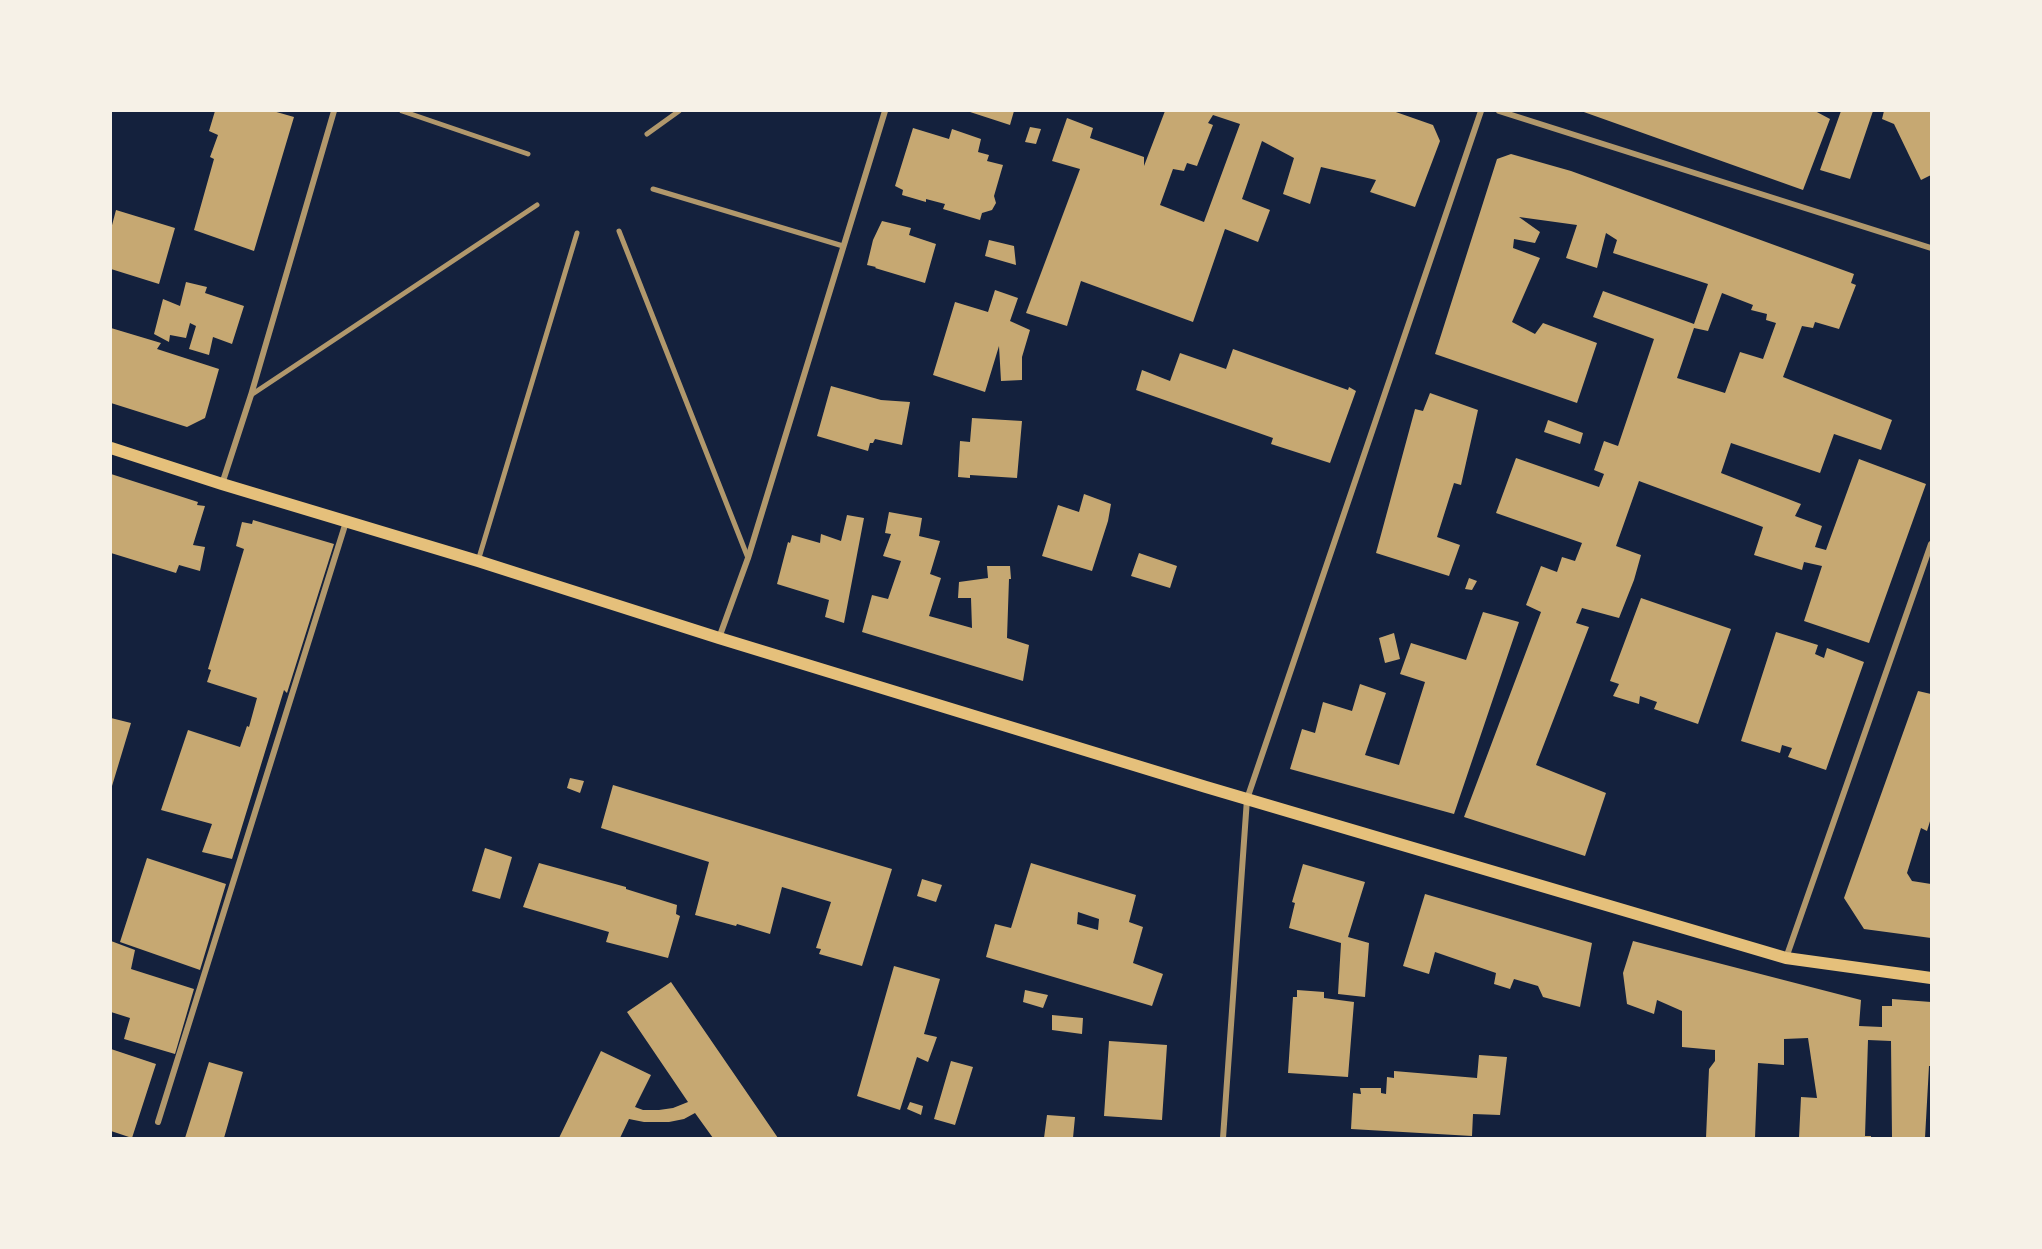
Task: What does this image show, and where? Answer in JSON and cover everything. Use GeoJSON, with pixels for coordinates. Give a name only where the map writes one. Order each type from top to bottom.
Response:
{"type":"FeatureCollection","features":[{"type":"Feature","properties":{"kind":"main road"},"geometry":{"type":"LineString","coordinates":[[111,448],[719,638],[1247,799],[1786,958],[1931,978]]}},
{"type":"Feature","properties":{"kind":"street"},"geometry":{"type":"LineString","coordinates":[[222,484],[251,395],[334,111]]}},
{"type":"Feature","properties":{"kind":"street"},"geometry":{"type":"LineString","coordinates":[[402,111],[528,154]]}},
{"type":"Feature","properties":{"kind":"street"},"geometry":{"type":"LineString","coordinates":[[647,134],[679,111]]}},
{"type":"Feature","properties":{"kind":"street"},"geometry":{"type":"LineString","coordinates":[[719,638],[748,558],[885,111]]}},
{"type":"Feature","properties":{"kind":"street"},"geometry":{"type":"LineString","coordinates":[[1222,1138],[1247,799],[1481,111]]}},
{"type":"Feature","properties":{"kind":"street"},"geometry":{"type":"LineString","coordinates":[[1499,111],[1931,248]]}},
{"type":"Feature","properties":{"kind":"street"},"geometry":{"type":"LineString","coordinates":[[653,189],[843,246]]}},
{"type":"Feature","properties":{"kind":"street"},"geometry":{"type":"LineString","coordinates":[[251,395],[537,205]]}},
{"type":"Feature","properties":{"kind":"street"},"geometry":{"type":"LineString","coordinates":[[619,231],[748,558]]}},
{"type":"Feature","properties":{"kind":"street"},"geometry":{"type":"LineString","coordinates":[[478,561],[577,233]]}},
{"type":"Feature","properties":{"kind":"street"},"geometry":{"type":"LineString","coordinates":[[158,1122],[346,522]]}},
{"type":"Feature","properties":{"kind":"street"},"geometry":{"type":"LineString","coordinates":[[1786,958],[1931,544]]}},
{"type":"Feature","properties":{"kind":"building"},"geometry":{"type":"Polygon","coordinates":[[[215,111],[273,111],[294,117],[254,251],[194,230],[214,159],[210,157],[218,135],[209,131],[215,111]]]}},
{"type":"Feature","properties":{"kind":"building"},"geometry":{"type":"Polygon","coordinates":[[[967,111],[1014,111],[1010,125],[967,111]]]}},
{"type":"Feature","properties":{"kind":"building"},"geometry":{"type":"Polygon","coordinates":[[[1165,111],[1393,111],[1433,125],[1440,141],[1415,207],[1370,192],[1376,180],[1321,167],[1310,204],[1283,194],[1294,158],[1262,141],[1242,199],[1270,210],[1258,242],[1225,229],[1193,322],[1081,281],[1067,326],[1026,313],[1080,169],[1052,161],[1067,118],[1093,128],[1090,138],[1144,157],[1144,166],[1165,111]],[[1213,115],[1208,123],[1213,125],[1197,166],[1187,163],[1184,171],[1173,169],[1160,205],[1204,222],[1240,124],[1213,115]]]}},
{"type":"Feature","properties":{"kind":"building"},"geometry":{"type":"Polygon","coordinates":[[[1581,111],[1815,111],[1830,119],[1803,190],[1581,111]]]}},
{"type":"Feature","properties":{"kind":"building"},"geometry":{"type":"Polygon","coordinates":[[[1841,111],[1873,111],[1850,179],[1820,170],[1841,111]]]}},
{"type":"Feature","properties":{"kind":"building"},"geometry":{"type":"Polygon","coordinates":[[[1884,111],[1931,111],[1931,175],[1921,180],[1894,124],[1882,119],[1884,111]]]}},
{"type":"Feature","properties":{"kind":"building"},"geometry":{"type":"Polygon","coordinates":[[[1030,127],[1041,129],[1036,144],[1025,142],[1030,127]]]}},
{"type":"Feature","properties":{"kind":"building"},"geometry":{"type":"Polygon","coordinates":[[[913,128],[949,139],[952,129],[981,139],[978,152],[989,155],[987,161],[1003,165],[994,196],[996,203],[992,210],[982,213],[980,220],[943,209],[945,204],[926,199],[926,202],[902,195],[903,190],[895,186],[913,128]]]}},
{"type":"Feature","properties":{"kind":"building"},"geometry":{"type":"Polygon","coordinates":[[[1511,154],[1571,171],[1854,274],[1851,283],[1856,285],[1839,329],[1815,322],[1813,328],[1802,326],[1783,377],[1892,420],[1881,450],[1834,434],[1820,473],[1731,443],[1721,473],[1801,504],[1795,516],[1822,526],[1815,547],[1826,550],[1859,459],[1926,484],[1869,643],[1804,621],[1822,566],[1804,562],[1802,570],[1754,555],[1763,527],[1639,481],[1616,546],[1641,555],[1634,580],[1619,618],[1582,608],[1576,623],[1589,627],[1536,765],[1606,793],[1585,856],[1464,817],[1541,612],[1526,605],[1541,566],[1557,572],[1562,557],[1575,561],[1582,543],[1496,513],[1516,458],[1599,487],[1604,474],[1594,470],[1604,441],[1618,446],[1654,339],[1593,317],[1603,291],[1694,324],[1708,284],[1613,253],[1617,240],[1606,233],[1597,268],[1566,258],[1577,225],[1519,217],[1540,232],[1535,243],[1514,239],[1513,248],[1540,258],[1512,322],[1535,334],[1543,323],[1597,343],[1577,403],[1435,354],[1497,159],[1511,154]],[[1722,293],[1708,331],[1694,328],[1677,378],[1725,393],[1740,352],[1763,359],[1776,323],[1766,320],[1767,314],[1751,310],[1753,305],[1722,293]]]}},
{"type":"Feature","properties":{"kind":"building"},"geometry":{"type":"Polygon","coordinates":[[[116,210],[175,228],[159,284],[111,269],[111,229],[116,210]]]}},
{"type":"Feature","properties":{"kind":"building"},"geometry":{"type":"Polygon","coordinates":[[[882,221],[911,228],[909,235],[936,244],[925,283],[867,265],[873,240],[882,221]]]}},
{"type":"Feature","properties":{"kind":"building"},"geometry":{"type":"Polygon","coordinates":[[[989,240],[1014,246],[1016,265],[985,256],[989,240]]]}},
{"type":"Feature","properties":{"kind":"building"},"geometry":{"type":"Polygon","coordinates":[[[186,282],[207,287],[205,293],[244,306],[232,344],[213,337],[209,355],[189,349],[196,326],[190,323],[186,338],[170,335],[169,342],[154,334],[163,299],[180,306],[186,282]]]}},
{"type":"Feature","properties":{"kind":"building"},"geometry":{"type":"Polygon","coordinates":[[[995,290],[1018,298],[1010,321],[1030,330],[1022,357],[1022,380],[1001,381],[999,346],[985,392],[933,375],[955,302],[988,312],[995,290]]]}},
{"type":"Feature","properties":{"kind":"building"},"geometry":{"type":"Polygon","coordinates":[[[111,328],[161,343],[157,349],[219,369],[205,418],[187,427],[111,403],[111,328]]]}},
{"type":"Feature","properties":{"kind":"building"},"geometry":{"type":"Polygon","coordinates":[[[1233,349],[1356,391],[1330,463],[1271,444],[1273,438],[1136,390],[1142,370],[1170,381],[1180,353],[1226,369],[1233,349]]]}},
{"type":"Feature","properties":{"kind":"building"},"geometry":{"type":"Polygon","coordinates":[[[831,386],[881,400],[910,402],[902,445],[875,439],[873,443],[870,443],[868,451],[817,436],[831,386]]]}},
{"type":"Feature","properties":{"kind":"building"},"geometry":{"type":"Polygon","coordinates":[[[1430,393],[1478,410],[1461,485],[1454,483],[1437,537],[1460,545],[1449,576],[1376,553],[1415,409],[1423,411],[1430,393]]]}},
{"type":"Feature","properties":{"kind":"building"},"geometry":{"type":"Polygon","coordinates":[[[972,418],[1022,421],[1017,478],[970,475],[970,478],[958,477],[960,441],[970,442],[972,418]]]}},
{"type":"Feature","properties":{"kind":"building"},"geometry":{"type":"Polygon","coordinates":[[[1548,420],[1583,433],[1580,444],[1544,432],[1548,420]]]}},
{"type":"Feature","properties":{"kind":"building"},"geometry":{"type":"Polygon","coordinates":[[[111,474],[205,506],[193,545],[205,547],[200,571],[179,565],[176,573],[111,553],[111,474]]]}},
{"type":"Feature","properties":{"kind":"building"},"geometry":{"type":"Polygon","coordinates":[[[1084,494],[1111,504],[1092,571],[1042,556],[1058,505],[1079,512],[1084,494]]]}},
{"type":"Feature","properties":{"kind":"building"},"geometry":{"type":"Polygon","coordinates":[[[889,512],[922,518],[919,536],[940,541],[930,574],[941,578],[929,616],[972,628],[971,598],[958,598],[959,582],[988,578],[987,566],[1010,566],[1007,638],[1029,645],[1023,681],[862,632],[872,595],[888,599],[901,561],[883,556],[891,534],[885,533],[889,512]]]}},
{"type":"Feature","properties":{"kind":"building"},"geometry":{"type":"Polygon","coordinates":[[[847,515],[864,518],[844,623],[825,617],[829,600],[777,584],[792,535],[820,543],[821,534],[841,541],[847,515]]]}},
{"type":"Feature","properties":{"kind":"building"},"geometry":{"type":"Polygon","coordinates":[[[253,520],[334,544],[287,693],[284,690],[232,859],[202,852],[212,824],[161,810],[188,730],[240,747],[247,726],[249,727],[257,698],[207,682],[211,670],[208,669],[244,549],[236,546],[242,522],[252,524],[253,520]]]}},
{"type":"Feature","properties":{"kind":"building"},"geometry":{"type":"Polygon","coordinates":[[[1139,553],[1177,566],[1170,588],[1131,576],[1139,553]]]}},
{"type":"Feature","properties":{"kind":"building"},"geometry":{"type":"Polygon","coordinates":[[[1469,578],[1477,581],[1472,590],[1465,589],[1469,578]]]}},
{"type":"Feature","properties":{"kind":"building"},"geometry":{"type":"Polygon","coordinates":[[[1641,598],[1731,629],[1698,724],[1654,709],[1657,702],[1640,696],[1639,704],[1613,696],[1619,684],[1610,681],[1641,598]]]}},
{"type":"Feature","properties":{"kind":"building"},"geometry":{"type":"Polygon","coordinates":[[[1483,612],[1519,622],[1454,814],[1290,769],[1302,729],[1315,733],[1323,702],[1352,711],[1360,684],[1386,693],[1365,755],[1399,765],[1425,682],[1400,674],[1411,643],[1466,660],[1483,612]]]}},
{"type":"Feature","properties":{"kind":"building"},"geometry":{"type":"Polygon","coordinates":[[[1776,632],[1818,645],[1815,654],[1824,658],[1827,648],[1864,662],[1826,770],[1788,757],[1792,748],[1782,745],[1780,753],[1741,741],[1776,632]]]}},
{"type":"Feature","properties":{"kind":"building"},"geometry":{"type":"Polygon","coordinates":[[[1394,633],[1400,659],[1385,663],[1379,638],[1394,633]]]}},
{"type":"Feature","properties":{"kind":"building"},"geometry":{"type":"Polygon","coordinates":[[[1918,691],[1931,694],[1931,818],[1927,831],[1921,828],[1907,873],[1912,881],[1931,884],[1931,938],[1864,929],[1844,898],[1918,691]]]}},
{"type":"Feature","properties":{"kind":"building"},"geometry":{"type":"Polygon","coordinates":[[[111,718],[131,723],[112,786],[111,786],[111,718]]]}},
{"type":"Feature","properties":{"kind":"building"},"geometry":{"type":"Polygon","coordinates":[[[570,778],[584,781],[580,793],[567,788],[570,778]]]}},
{"type":"Feature","properties":{"kind":"building"},"geometry":{"type":"Polygon","coordinates":[[[613,785],[892,869],[862,966],[819,954],[821,949],[816,948],[831,902],[782,887],[770,934],[695,915],[709,862],[601,828],[613,785]]]}},
{"type":"Feature","properties":{"kind":"building"},"geometry":{"type":"Polygon","coordinates":[[[485,848],[512,857],[500,899],[472,891],[485,848]]]}},
{"type":"Feature","properties":{"kind":"building"},"geometry":{"type":"Polygon","coordinates":[[[147,858],[226,884],[200,970],[120,942],[147,858]]]}},
{"type":"Feature","properties":{"kind":"building"},"geometry":{"type":"Polygon","coordinates":[[[539,863],[626,887],[626,889],[677,905],[676,914],[680,916],[668,958],[606,942],[609,932],[523,907],[539,863]]]}},
{"type":"Feature","properties":{"kind":"building"},"geometry":{"type":"Polygon","coordinates":[[[1031,863],[1136,895],[1129,922],[1143,927],[1133,963],[1163,974],[1152,1006],[986,957],[995,924],[1011,928],[1031,863]],[[1078,912],[1077,924],[1098,930],[1099,919],[1078,912]]]}},
{"type":"Feature","properties":{"kind":"building"},"geometry":{"type":"Polygon","coordinates":[[[1303,864],[1365,882],[1348,937],[1369,943],[1365,997],[1338,994],[1341,943],[1289,928],[1295,903],[1292,902],[1303,864]]]}},
{"type":"Feature","properties":{"kind":"building"},"geometry":{"type":"Polygon","coordinates":[[[922,879],[942,885],[936,902],[917,896],[922,879]]]}},
{"type":"Feature","properties":{"kind":"building"},"geometry":{"type":"Polygon","coordinates":[[[1425,894],[1592,943],[1580,1007],[1543,997],[1538,986],[1514,979],[1510,989],[1494,984],[1496,973],[1435,952],[1429,974],[1403,966],[1425,894]]]}},
{"type":"Feature","properties":{"kind":"building"},"geometry":{"type":"Polygon","coordinates":[[[111,941],[135,950],[131,969],[194,989],[175,1054],[124,1039],[130,1018],[111,1012],[111,941]]]}},
{"type":"Feature","properties":{"kind":"building"},"geometry":{"type":"Polygon","coordinates":[[[1633,941],[1861,1000],[1859,1026],[1882,1027],[1882,1006],[1892,1006],[1892,999],[1931,1002],[1931,1066],[1929,1066],[1925,1138],[1892,1138],[1891,1041],[1868,1040],[1865,1136],[1871,1136],[1871,1138],[1799,1138],[1801,1097],[1817,1098],[1808,1038],[1784,1039],[1784,1065],[1758,1063],[1755,1138],[1706,1138],[1709,1069],[1715,1061],[1715,1050],[1682,1047],[1682,1011],[1657,1000],[1654,1014],[1627,1004],[1623,973],[1633,941]]]}},
{"type":"Feature","properties":{"kind":"building"},"geometry":{"type":"Polygon","coordinates":[[[894,966],[940,979],[924,1034],[937,1037],[928,1062],[917,1057],[900,1110],[857,1096],[894,966]]]}},
{"type":"Feature","properties":{"kind":"building"},"geometry":{"type":"Polygon","coordinates":[[[671,982],[778,1138],[713,1138],[695,1113],[684,1119],[669,1122],[644,1122],[629,1119],[620,1138],[559,1138],[601,1051],[651,1075],[635,1107],[643,1110],[659,1110],[688,1102],[627,1012],[671,982]]]}},
{"type":"Feature","properties":{"kind":"building"},"geometry":{"type":"Polygon","coordinates":[[[1025,990],[1048,995],[1043,1008],[1023,1002],[1025,990]]]}},
{"type":"Feature","properties":{"kind":"building"},"geometry":{"type":"Polygon","coordinates":[[[1297,990],[1324,992],[1324,998],[1354,1002],[1348,1077],[1288,1073],[1293,997],[1297,997],[1297,990]]]}},
{"type":"Feature","properties":{"kind":"building"},"geometry":{"type":"Polygon","coordinates":[[[1052,1015],[1083,1018],[1082,1034],[1052,1030],[1052,1015]]]}},
{"type":"Feature","properties":{"kind":"building"},"geometry":{"type":"Polygon","coordinates":[[[1109,1041],[1167,1045],[1162,1120],[1104,1116],[1109,1041]]]}},
{"type":"Feature","properties":{"kind":"building"},"geometry":{"type":"Polygon","coordinates":[[[111,1049],[156,1064],[132,1138],[111,1131],[111,1049]]]}},
{"type":"Feature","properties":{"kind":"building"},"geometry":{"type":"Polygon","coordinates":[[[1479,1055],[1507,1057],[1500,1115],[1473,1114],[1472,1136],[1351,1129],[1353,1093],[1361,1094],[1360,1088],[1381,1088],[1381,1093],[1386,1094],[1387,1077],[1394,1078],[1394,1071],[1477,1078],[1479,1055]]]}},
{"type":"Feature","properties":{"kind":"building"},"geometry":{"type":"Polygon","coordinates":[[[951,1061],[973,1067],[955,1125],[934,1119],[951,1061]]]}},
{"type":"Feature","properties":{"kind":"building"},"geometry":{"type":"Polygon","coordinates":[[[209,1062],[243,1072],[224,1138],[185,1138],[209,1062]]]}},
{"type":"Feature","properties":{"kind":"building"},"geometry":{"type":"Polygon","coordinates":[[[910,1102],[923,1106],[921,1115],[907,1109],[910,1102]]]}},
{"type":"Feature","properties":{"kind":"building"},"geometry":{"type":"Polygon","coordinates":[[[1047,1115],[1075,1117],[1073,1138],[1044,1138],[1047,1115]]]}}]}
